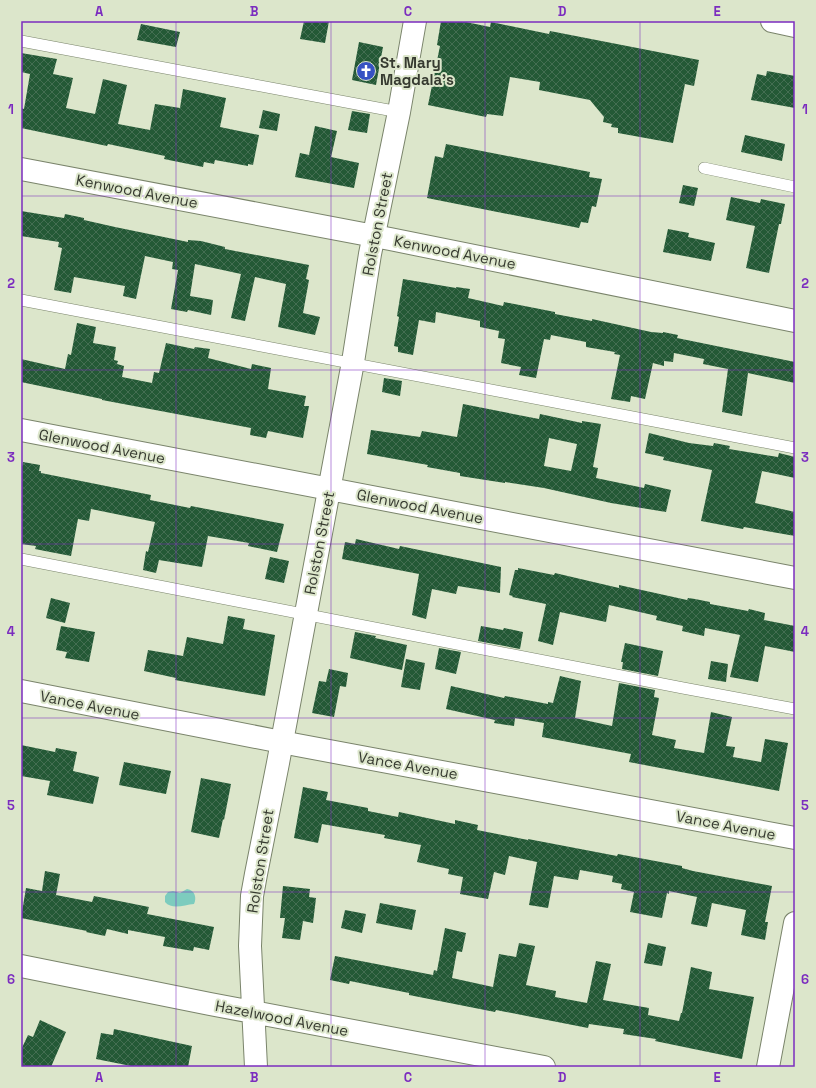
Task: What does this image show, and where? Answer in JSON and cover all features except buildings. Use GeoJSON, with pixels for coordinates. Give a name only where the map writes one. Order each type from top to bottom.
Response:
{"type":"FeatureCollection","features":[{"type":"Feature","properties":{"kind":"street","name":"Rolston Street"},"geometry":{"type":"LineString","coordinates":[[256,1067],[250,946],[252,896],[306,615],[353,362],[374,236],[399,112],[415,21]]}},
{"type":"Feature","properties":{"kind":"street"},"geometry":{"type":"LineString","coordinates":[[772,21],[795,26]]}},
{"type":"Feature","properties":{"kind":"street","name":"Kenwood Avenue"},"geometry":{"type":"LineString","coordinates":[[21,168],[374,236],[795,320]]}},
{"type":"Feature","properties":{"kind":"street","name":"Glenwood Avenue"},"geometry":{"type":"LineString","coordinates":[[21,430],[795,578]]}},
{"type":"Feature","properties":{"kind":"street","name":"Vance Avenue"},"geometry":{"type":"LineString","coordinates":[[21,691],[281,742],[795,838]]}},
{"type":"Feature","properties":{"kind":"street"},"geometry":{"type":"LineString","coordinates":[[768,1067],[795,923]]}},
{"type":"Feature","properties":{"kind":"street","name":"Hazelwood Avenue"},"geometry":{"type":"LineString","coordinates":[[21,966],[544,1067]]}},
{"type":"Feature","properties":{"kind":"lane"},"geometry":{"type":"LineString","coordinates":[[21,41],[399,112]]}},
{"type":"Feature","properties":{"kind":"lane"},"geometry":{"type":"LineString","coordinates":[[704,168],[795,187]]}},
{"type":"Feature","properties":{"kind":"lane"},"geometry":{"type":"LineString","coordinates":[[21,300],[353,362],[795,448]]}},
{"type":"Feature","properties":{"kind":"lane"},"geometry":{"type":"LineString","coordinates":[[21,559],[795,709]]}},
{"type":"Feature","properties":{"kind":"water"},"geometry":{"type":"Polygon","coordinates":[[[187,889],[192,891],[195,895],[194,904],[171,906],[165,902],[165,896],[168,892],[173,891],[180,893],[187,889]]]}},
{"type":"Feature","properties":{"kind":"place","name":"St. Mary Magdala's"},"geometry":{"type":"Point","coordinates":[366,71]}}]}
